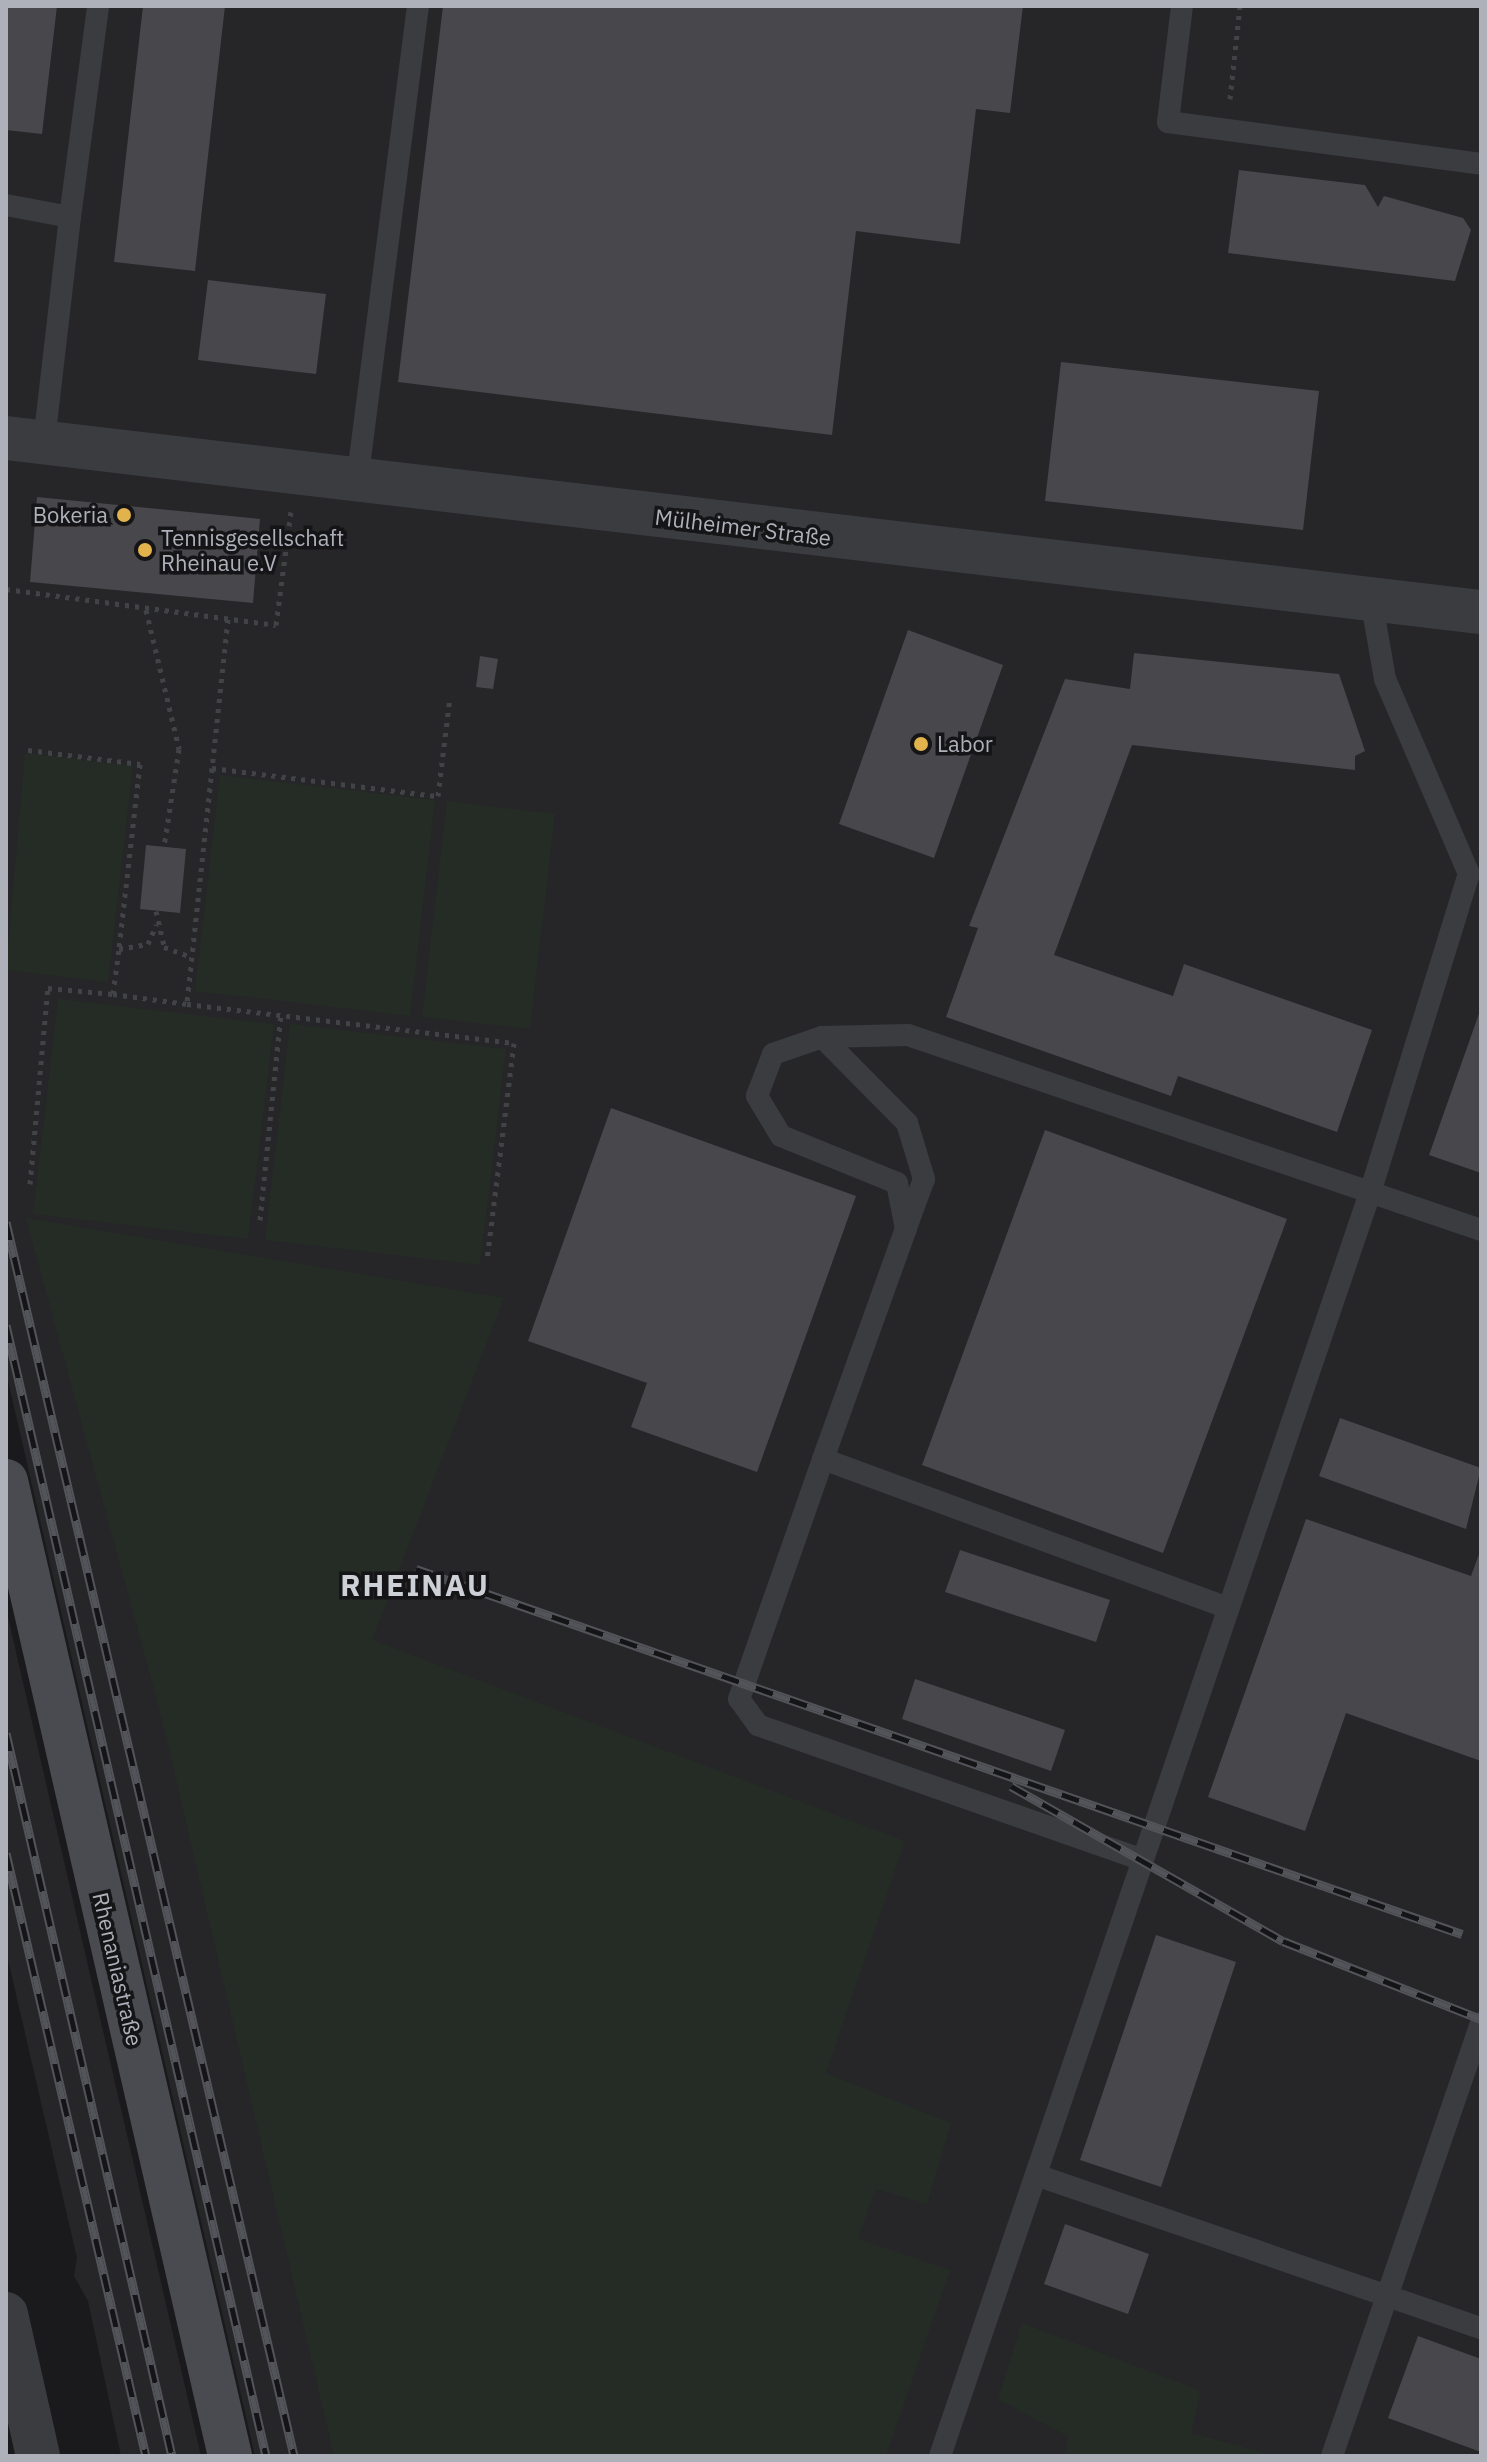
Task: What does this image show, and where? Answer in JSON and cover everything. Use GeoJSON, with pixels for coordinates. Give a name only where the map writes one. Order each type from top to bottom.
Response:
{"type":"FeatureCollection","features":[{"type":"Feature","properties":{"kind":"street","name":"Mülheimer Straße"},"geometry":{"type":"LineString","coordinates":[[25,440],[295,475],[1481,612]]}},
{"type":"Feature","properties":{"kind":"street","name":"Rhenaniastraße"},"geometry":{"type":"LineString","coordinates":[[6,1481],[230,2456]]}},
{"type":"Feature","properties":{"kind":"street"},"geometry":{"type":"LineString","coordinates":[[6,2314],[38,2456]]}},
{"type":"Feature","properties":{"kind":"lane"},"geometry":{"type":"LineString","coordinates":[[25,440],[70,217],[98,6]]}},
{"type":"Feature","properties":{"kind":"lane"},"geometry":{"type":"LineString","coordinates":[[357,482],[418,6]]}},
{"type":"Feature","properties":{"kind":"lane"},"geometry":{"type":"LineString","coordinates":[[1182,6],[1168,122],[1481,164]]}},
{"type":"Feature","properties":{"kind":"lane"},"geometry":{"type":"LineString","coordinates":[[6,205],[70,217]]}},
{"type":"Feature","properties":{"kind":"lane"},"geometry":{"type":"LineString","coordinates":[[940,2456],[1039,2176],[1225,1607],[1370,1193],[1475,876],[1385,679],[1371,599]]}},
{"type":"Feature","properties":{"kind":"lane"},"geometry":{"type":"LineString","coordinates":[[906,1229],[897,1183],[781,1136],[757,1096],[773,1054],[822,1037],[908,1035],[1481,1230]]}},
{"type":"Feature","properties":{"kind":"lane"},"geometry":{"type":"LineString","coordinates":[[822,1037],[907,1123],[924,1179],[739,1699],[758,1725],[1143,1860]]}},
{"type":"Feature","properties":{"kind":"lane"},"geometry":{"type":"LineString","coordinates":[[823,1459],[1225,1607]]}},
{"type":"Feature","properties":{"kind":"lane"},"geometry":{"type":"LineString","coordinates":[[1332,2456],[1481,2023]]}},
{"type":"Feature","properties":{"kind":"lane"},"geometry":{"type":"LineString","coordinates":[[1039,2176],[1481,2328]]}},
{"type":"Feature","properties":{"kind":"path"},"geometry":{"type":"LineString","coordinates":[[1226,130],[1240,6]]}},
{"type":"Feature","properties":{"kind":"path"},"geometry":{"type":"LineString","coordinates":[[6,589],[276,625],[295,475]]}},
{"type":"Feature","properties":{"kind":"path"},"geometry":{"type":"LineString","coordinates":[[146,610],[179,749],[164,847]]}},
{"type":"Feature","properties":{"kind":"path"},"geometry":{"type":"LineString","coordinates":[[187,1004],[228,619]]}},
{"type":"Feature","properties":{"kind":"path"},"geometry":{"type":"LineString","coordinates":[[212,768],[438,796],[450,697]]}},
{"type":"Feature","properties":{"kind":"path"},"geometry":{"type":"LineString","coordinates":[[28,750],[140,764],[113,994]]}},
{"type":"Feature","properties":{"kind":"path"},"geometry":{"type":"LineString","coordinates":[[119,949],[148,944],[156,925],[156,911]]}},
{"type":"Feature","properties":{"kind":"path"},"geometry":{"type":"LineString","coordinates":[[156,925],[170,953],[192,957]]}},
{"type":"Feature","properties":{"kind":"path"},"geometry":{"type":"LineString","coordinates":[[30,1184],[48,988],[514,1043],[487,1259]]}},
{"type":"Feature","properties":{"kind":"path"},"geometry":{"type":"LineString","coordinates":[[260,1220],[281,1015]]}},
{"type":"Feature","properties":{"kind":"shaded area"},"geometry":{"type":"Polygon","coordinates":[[[6,6],[1481,6],[1481,2456],[255,2456],[6,1372],[6,6]]]}},
{"type":"Feature","properties":{"kind":"shaded area"},"geometry":{"type":"Polygon","coordinates":[[[25,753],[133,766],[108,982],[6,970],[25,753]]]}},
{"type":"Feature","properties":{"kind":"shaded area"},"geometry":{"type":"Polygon","coordinates":[[[220,775],[435,800],[410,1016],[195,991],[220,775]]]}},
{"type":"Feature","properties":{"kind":"shaded area"},"geometry":{"type":"Polygon","coordinates":[[[447,801],[555,814],[530,1029],[422,1017],[447,801]]]}},
{"type":"Feature","properties":{"kind":"shaded area"},"geometry":{"type":"Polygon","coordinates":[[[58,999],[274,1024],[248,1239],[33,1214],[58,999]]]}},
{"type":"Feature","properties":{"kind":"shaded area"},"geometry":{"type":"Polygon","coordinates":[[[290,1024],[506,1049],[480,1265],[265,1240],[290,1024]]]}},
{"type":"Feature","properties":{"kind":"shaded area"},"geometry":{"type":"Polygon","coordinates":[[[26,1218],[504,1298],[372,1640],[905,1841],[826,2073],[951,2123],[927,2204],[876,2189],[858,2239],[950,2270],[886,2456],[334,2456],[162,1719],[26,1218]]]}},
{"type":"Feature","properties":{"kind":"shaded area"},"geometry":{"type":"Polygon","coordinates":[[[6,1608],[201,2456],[121,2456],[88,2301],[74,2276],[77,2258],[6,1951],[6,1608]]]}},
{"type":"Feature","properties":{"kind":"shaded area"},"geometry":{"type":"Polygon","coordinates":[[[1022,2323],[1201,2391],[1191,2433],[1277,2456],[1064,2456],[1069,2437],[998,2399],[1022,2323]]]}},
{"type":"Feature","properties":{"kind":"building"},"geometry":{"type":"Polygon","coordinates":[[[6,6],[57,6],[42,134],[6,130],[6,6]]]}},
{"type":"Feature","properties":{"kind":"building"},"geometry":{"type":"Polygon","coordinates":[[[143,6],[225,6],[195,271],[114,262],[143,6]]]}},
{"type":"Feature","properties":{"kind":"building"},"geometry":{"type":"Polygon","coordinates":[[[443,6],[1023,6],[1010,113],[976,109],[960,244],[856,231],[832,435],[398,382],[443,6]]]}},
{"type":"Feature","properties":{"kind":"building"},"geometry":{"type":"Polygon","coordinates":[[[1239,170],[1365,185],[1378,207],[1384,196],[1463,218],[1471,230],[1455,281],[1228,253],[1239,170]]]}},
{"type":"Feature","properties":{"kind":"building"},"geometry":{"type":"Polygon","coordinates":[[[208,280],[326,294],[316,374],[198,360],[208,280]]]}},
{"type":"Feature","properties":{"kind":"building"},"geometry":{"type":"Polygon","coordinates":[[[1061,362],[1319,391],[1303,530],[1045,501],[1061,362]]]}},
{"type":"Feature","properties":{"kind":"building","name":"Tennisgesellschaft Rheinau e.V"},"geometry":{"type":"Polygon","coordinates":[[[37,497],[260,519],[253,603],[30,582],[37,497]]]}},
{"type":"Feature","properties":{"kind":"building","name":"Labor"},"geometry":{"type":"Polygon","coordinates":[[[908,630],[1003,665],[934,858],[839,824],[908,630]]]}},
{"type":"Feature","properties":{"kind":"building"},"geometry":{"type":"Polygon","coordinates":[[[1134,653],[1339,674],[1365,751],[1355,756],[1355,770],[1132,745],[1054,955],[1173,996],[1184,964],[1372,1030],[1337,1132],[1178,1076],[1171,1096],[946,1017],[978,928],[969,926],[1065,679],[1130,689],[1134,653]]]}},
{"type":"Feature","properties":{"kind":"building"},"geometry":{"type":"Polygon","coordinates":[[[480,656],[498,659],[493,689],[476,687],[480,656]]]}},
{"type":"Feature","properties":{"kind":"building"},"geometry":{"type":"Polygon","coordinates":[[[146,845],[186,849],[180,913],[140,909],[146,845]]]}},
{"type":"Feature","properties":{"kind":"building"},"geometry":{"type":"Polygon","coordinates":[[[1481,1008],[1481,1173],[1429,1155],[1481,1008]]]}},
{"type":"Feature","properties":{"kind":"building"},"geometry":{"type":"Polygon","coordinates":[[[611,1108],[856,1196],[757,1472],[631,1427],[647,1383],[528,1341],[611,1108]]]}},
{"type":"Feature","properties":{"kind":"building"},"geometry":{"type":"Polygon","coordinates":[[[1045,1130],[1287,1219],[1163,1553],[922,1465],[1045,1130]]]}},
{"type":"Feature","properties":{"kind":"building"},"geometry":{"type":"Polygon","coordinates":[[[1340,1418],[1481,1468],[1466,1529],[1319,1476],[1340,1418]]]}},
{"type":"Feature","properties":{"kind":"building"},"geometry":{"type":"Polygon","coordinates":[[[1306,1519],[1471,1576],[1481,1549],[1481,1761],[1346,1713],[1305,1831],[1208,1797],[1306,1519]]]}},
{"type":"Feature","properties":{"kind":"building"},"geometry":{"type":"Polygon","coordinates":[[[960,1550],[1110,1600],[1096,1642],[945,1592],[960,1550]]]}},
{"type":"Feature","properties":{"kind":"building"},"geometry":{"type":"Polygon","coordinates":[[[915,1679],[1065,1730],[1051,1771],[902,1719],[915,1679]]]}},
{"type":"Feature","properties":{"kind":"building"},"geometry":{"type":"Polygon","coordinates":[[[1156,1935],[1236,1962],[1161,2187],[1080,2160],[1156,1935]]]}},
{"type":"Feature","properties":{"kind":"building"},"geometry":{"type":"Polygon","coordinates":[[[1065,2224],[1149,2254],[1128,2314],[1044,2284],[1065,2224]]]}},
{"type":"Feature","properties":{"kind":"building"},"geometry":{"type":"Polygon","coordinates":[[[1418,2336],[1481,2359],[1481,2452],[1388,2418],[1418,2336]]]}},
{"type":"Feature","properties":{"kind":"railway"},"geometry":{"type":"LineString","coordinates":[[6,1222],[294,2456]]}},
{"type":"Feature","properties":{"kind":"railway"},"geometry":{"type":"LineString","coordinates":[[6,1325],[266,2456]]}},
{"type":"Feature","properties":{"kind":"railway"},"geometry":{"type":"LineString","coordinates":[[416,1569],[1462,1934]]}},
{"type":"Feature","properties":{"kind":"railway"},"geometry":{"type":"LineString","coordinates":[[6,1733],[172,2456]]}},
{"type":"Feature","properties":{"kind":"railway"},"geometry":{"type":"LineString","coordinates":[[1011,1786],[1283,1941],[1481,2019]]}},
{"type":"Feature","properties":{"kind":"railway"},"geometry":{"type":"LineString","coordinates":[[6,1853],[146,2456]]}},
{"type":"Feature","properties":{"kind":"place","name":"Bokeria"},"geometry":{"type":"Point","coordinates":[124,515]}},
{"type":"Feature","properties":{"kind":"place","name":"Tennisgesellschaft Rheinau e.V"},"geometry":{"type":"Point","coordinates":[145,550]}},
{"type":"Feature","properties":{"kind":"place","name":"Labor"},"geometry":{"type":"Point","coordinates":[921,744]}},
{"type":"Feature","properties":{"kind":"district","name":"RHEINAU"},"geometry":{"type":"Point","coordinates":[415,1585]}}]}
